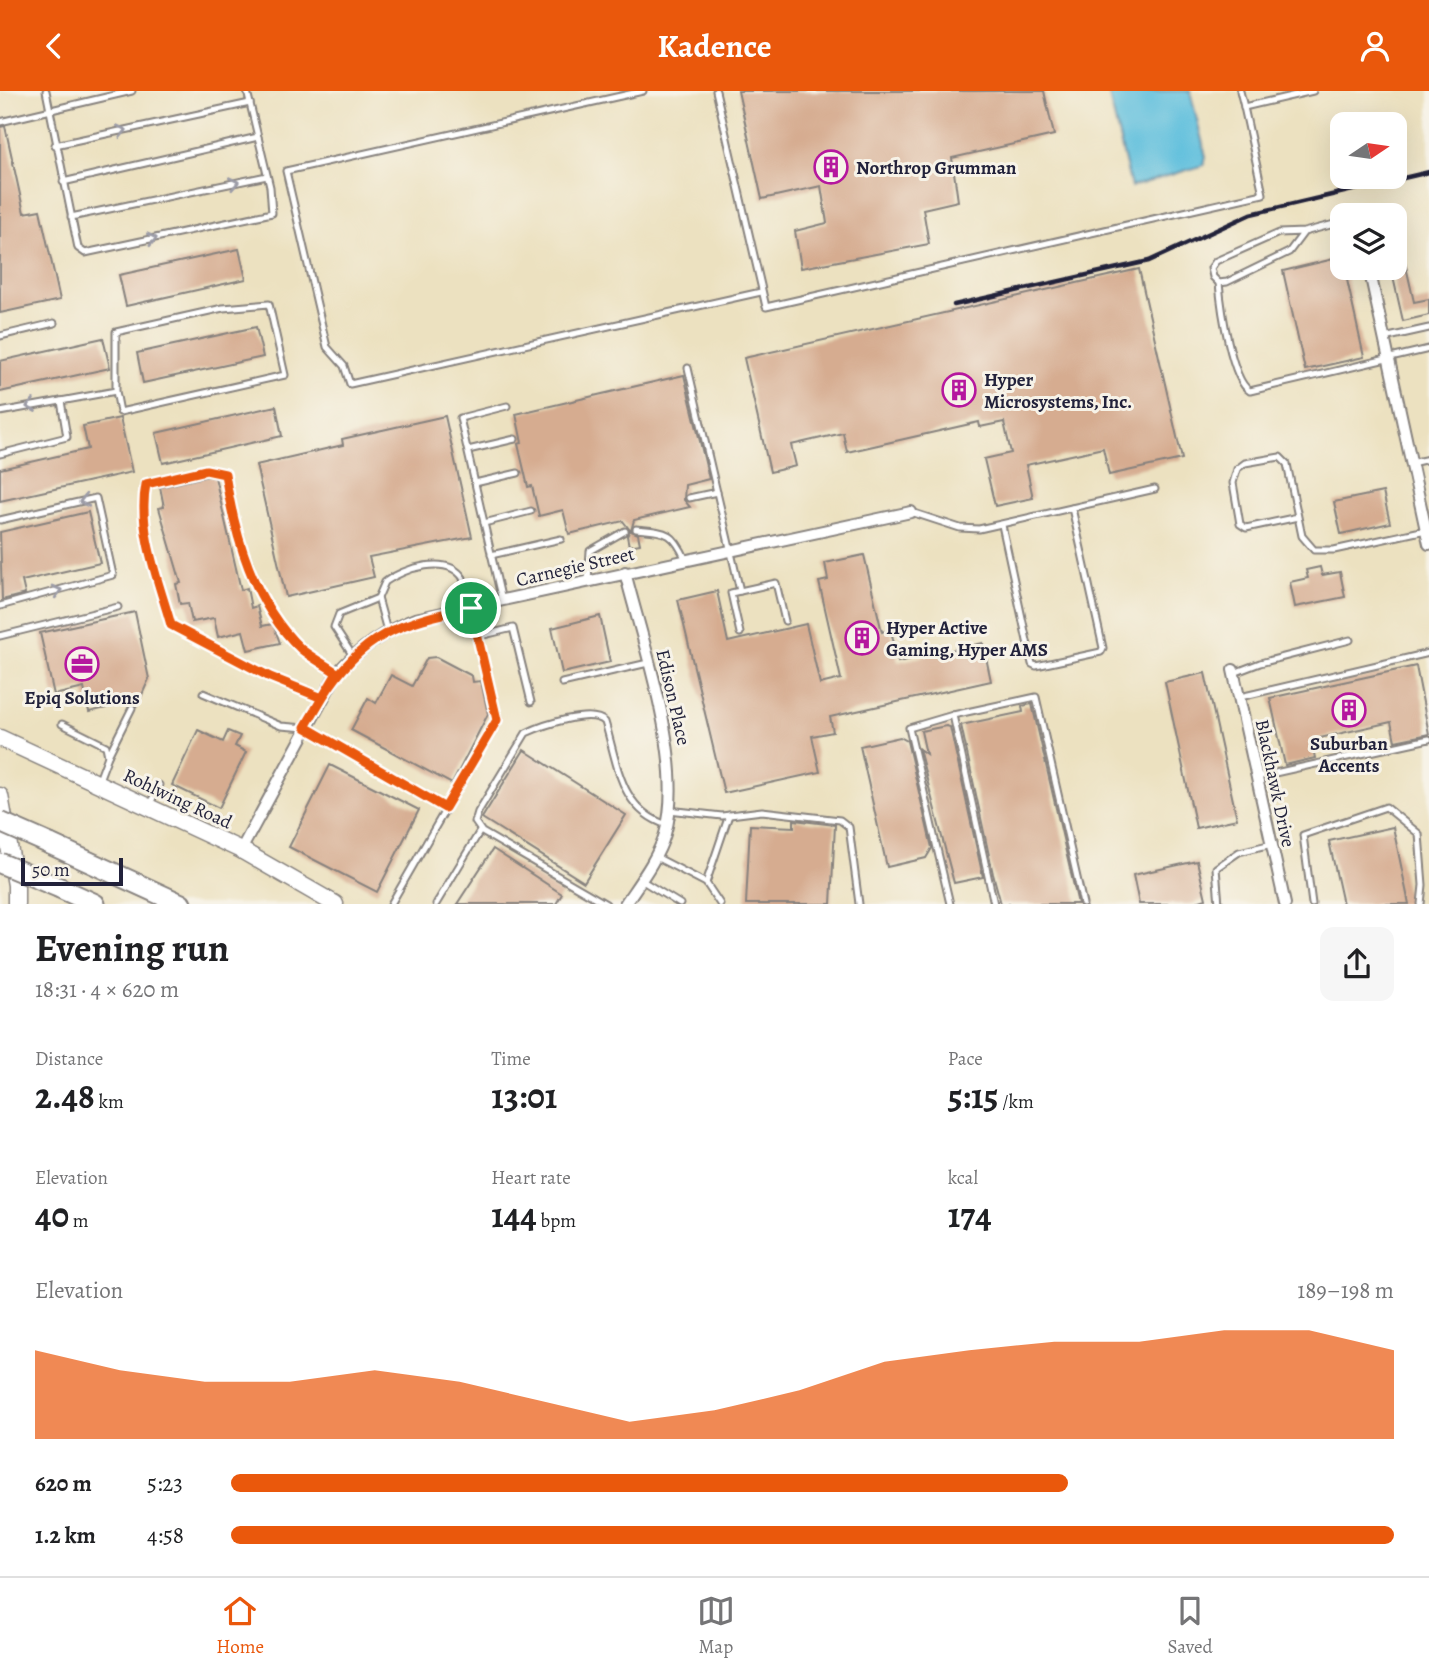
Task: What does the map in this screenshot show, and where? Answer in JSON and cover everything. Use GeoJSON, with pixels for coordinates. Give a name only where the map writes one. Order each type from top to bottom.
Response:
{"type":"FeatureCollection","features":[{"type":"Feature","properties":{"kind":"highway"},"geometry":{"type":"LineString","coordinates":[[0,822],[181,904]]}},
{"type":"Feature","properties":{"kind":"highway"},"geometry":{"type":"LineString","coordinates":[[0,863],[95,904]]}},
{"type":"Feature","properties":{"kind":"main road","name":"Rohlwing Road"},"geometry":{"type":"LineString","coordinates":[[0,738],[242,850],[335,904]]}},
{"type":"Feature","properties":{"kind":"main road"},"geometry":{"type":"LineString","coordinates":[[0,796],[16,885],[16,904]]}},
{"type":"Feature","properties":{"kind":"street"},"geometry":{"type":"LineString","coordinates":[[1372,280],[1429,544]]}},
{"type":"Feature","properties":{"kind":"street","name":"Carnegie Street"},"geometry":{"type":"LineString","coordinates":[[242,850],[305,727],[337,673],[353,656],[387,631],[415,619],[911,512]]}},
{"type":"Feature","properties":{"kind":"street","name":"Edison Place"},"geometry":{"type":"LineString","coordinates":[[625,572],[670,754],[667,825],[654,856],[625,904]]}},
{"type":"Feature","properties":{"kind":"street","name":"Blackhawk Drive"},"geometry":{"type":"LineString","coordinates":[[1234,672],[1285,904]]}},
{"type":"Feature","properties":{"kind":"lane"},"geometry":{"type":"LineString","coordinates":[[46,91],[78,248],[85,253],[272,213],[267,176],[247,91]]}},
{"type":"Feature","properties":{"kind":"lane"},"geometry":{"type":"LineString","coordinates":[[94,91],[96,100]]}},
{"type":"Feature","properties":{"kind":"lane"},"geometry":{"type":"LineString","coordinates":[[0,122],[132,91]]}},
{"type":"Feature","properties":{"kind":"lane"},"geometry":{"type":"LineString","coordinates":[[643,91],[286,171],[327,347],[344,366],[350,384],[761,292]]}},
{"type":"Feature","properties":{"kind":"lane"},"geometry":{"type":"LineString","coordinates":[[716,91],[766,307],[1263,194],[1240,91]]}},
{"type":"Feature","properties":{"kind":"lane"},"geometry":{"type":"LineString","coordinates":[[1244,107],[1313,91]]}},
{"type":"Feature","properties":{"kind":"lane"},"geometry":{"type":"LineString","coordinates":[[55,145],[250,103]]}},
{"type":"Feature","properties":{"kind":"lane"},"geometry":{"type":"LineString","coordinates":[[63,182],[258,137]]}},
{"type":"Feature","properties":{"kind":"lane"},"geometry":{"type":"LineString","coordinates":[[71,217],[267,176]]}},
{"type":"Feature","properties":{"kind":"lane"},"geometry":{"type":"LineString","coordinates":[[1330,225],[1304,232],[1279,233],[1216,261],[1212,268],[1213,277],[1219,283],[1223,318],[1241,380],[1250,391],[1429,349]]}},
{"type":"Feature","properties":{"kind":"lane"},"geometry":{"type":"LineString","coordinates":[[1219,283],[1227,282],[1289,252],[1304,232]]}},
{"type":"Feature","properties":{"kind":"lane"},"geometry":{"type":"LineString","coordinates":[[269,304],[285,375],[120,412],[116,391],[116,332],[223,308],[269,304]]}},
{"type":"Feature","properties":{"kind":"lane"},"geometry":{"type":"LineString","coordinates":[[0,336],[54,323]]}},
{"type":"Feature","properties":{"kind":"lane"},"geometry":{"type":"LineString","coordinates":[[1384,338],[1429,328]]}},
{"type":"Feature","properties":{"kind":"lane"},"geometry":{"type":"LineString","coordinates":[[688,368],[740,591]]}},
{"type":"Feature","properties":{"kind":"lane"},"geometry":{"type":"LineString","coordinates":[[0,412],[116,391]]}},
{"type":"Feature","properties":{"kind":"lane"},"geometry":{"type":"LineString","coordinates":[[0,454],[67,437],[61,401]]}},
{"type":"Feature","properties":{"kind":"lane"},"geometry":{"type":"LineString","coordinates":[[502,601],[460,418],[507,406]]}},
{"type":"Feature","properties":{"kind":"lane"},"geometry":{"type":"LineString","coordinates":[[468,450],[515,439]]}},
{"type":"Feature","properties":{"kind":"lane"},"geometry":{"type":"LineString","coordinates":[[1298,517],[1246,529],[1240,524],[1233,483],[1237,468],[1245,463],[1280,457],[1287,464],[1302,536],[1314,550],[1334,550],[1426,530]]}},
{"type":"Feature","properties":{"kind":"lane"},"geometry":{"type":"LineString","coordinates":[[1411,463],[1429,459]]}},
{"type":"Feature","properties":{"kind":"lane"},"geometry":{"type":"LineString","coordinates":[[322,698],[270,677],[171,625],[149,544],[143,497],[146,484],[206,470],[225,474],[234,528],[254,581],[283,628],[303,650],[337,673]]}},
{"type":"Feature","properties":{"kind":"lane"},"geometry":{"type":"LineString","coordinates":[[475,483],[519,473]]}},
{"type":"Feature","properties":{"kind":"lane"},"geometry":{"type":"LineString","coordinates":[[911,512],[969,530],[1002,525],[1155,489]]}},
{"type":"Feature","properties":{"kind":"lane"},"geometry":{"type":"LineString","coordinates":[[690,498],[717,492]]}},
{"type":"Feature","properties":{"kind":"lane"},"geometry":{"type":"LineString","coordinates":[[0,520],[96,498],[113,575],[0,606]]}},
{"type":"Feature","properties":{"kind":"lane"},"geometry":{"type":"LineString","coordinates":[[1002,525],[1032,664],[1036,666],[1101,652],[1103,648],[1072,508]]}},
{"type":"Feature","properties":{"kind":"lane"},"geometry":{"type":"LineString","coordinates":[[484,523],[531,511]]}},
{"type":"Feature","properties":{"kind":"lane"},"geometry":{"type":"LineString","coordinates":[[636,529],[671,534],[676,538],[686,559]]}},
{"type":"Feature","properties":{"kind":"lane"},"geometry":{"type":"LineString","coordinates":[[588,581],[590,551],[625,531]]}},
{"type":"Feature","properties":{"kind":"lane"},"geometry":{"type":"LineString","coordinates":[[491,555],[561,540]]}},
{"type":"Feature","properties":{"kind":"lane"},"geometry":{"type":"LineString","coordinates":[[387,631],[378,598],[379,590],[391,577],[443,563],[459,572],[471,608],[497,720],[391,904]]}},
{"type":"Feature","properties":{"kind":"lane"},"geometry":{"type":"LineString","coordinates":[[740,633],[731,593],[776,583],[785,621]]}},
{"type":"Feature","properties":{"kind":"lane"},"geometry":{"type":"LineString","coordinates":[[353,656],[334,627],[339,614],[378,598]]}},
{"type":"Feature","properties":{"kind":"lane"},"geometry":{"type":"LineString","coordinates":[[0,636],[118,607]]}},
{"type":"Feature","properties":{"kind":"lane"},"geometry":{"type":"LineString","coordinates":[[477,636],[513,628],[531,702]]}},
{"type":"Feature","properties":{"kind":"lane"},"geometry":{"type":"LineString","coordinates":[[1234,672],[1350,640]]}},
{"type":"Feature","properties":{"kind":"lane"},"geometry":{"type":"LineString","coordinates":[[1240,698],[1429,653]]}},
{"type":"Feature","properties":{"kind":"lane"},"geometry":{"type":"LineString","coordinates":[[562,683],[648,663]]}},
{"type":"Feature","properties":{"kind":"lane"},"geometry":{"type":"LineString","coordinates":[[204,693],[281,726],[305,727],[445,808]]}},
{"type":"Feature","properties":{"kind":"lane"},"geometry":{"type":"LineString","coordinates":[[950,904],[909,728],[953,715],[1036,697],[1039,700],[1083,904]]}},
{"type":"Feature","properties":{"kind":"lane"},"geometry":{"type":"LineString","coordinates":[[98,783],[132,708]]}},
{"type":"Feature","properties":{"kind":"lane"},"geometry":{"type":"LineString","coordinates":[[606,904],[480,831],[475,818],[526,733],[596,715],[605,722],[631,801],[648,819],[667,825]]}},
{"type":"Feature","properties":{"kind":"lane"},"geometry":{"type":"LineString","coordinates":[[953,715],[994,904]]}},
{"type":"Feature","properties":{"kind":"lane"},"geometry":{"type":"LineString","coordinates":[[62,724],[96,738],[106,745],[108,756]]}},
{"type":"Feature","properties":{"kind":"lane"},"geometry":{"type":"LineString","coordinates":[[1257,777],[1429,739]]}},
{"type":"Feature","properties":{"kind":"lane"},"geometry":{"type":"LineString","coordinates":[[149,807],[159,785]]}},
{"type":"Feature","properties":{"kind":"lane"},"geometry":{"type":"LineString","coordinates":[[1312,904],[1303,835],[1386,807],[1419,834],[1429,837]]}},
{"type":"Feature","properties":{"kind":"lane"},"geometry":{"type":"LineString","coordinates":[[669,810],[729,815],[762,811],[840,820],[849,827],[859,904]]}},
{"type":"Feature","properties":{"kind":"lane"},"geometry":{"type":"LineString","coordinates":[[706,883],[729,815]]}},
{"type":"Feature","properties":{"kind":"lane"},"geometry":{"type":"LineString","coordinates":[[436,904],[480,831]]}},
{"type":"Feature","properties":{"kind":"lane"},"geometry":{"type":"LineString","coordinates":[[1419,834],[1423,885],[1421,904]]}},
{"type":"Feature","properties":{"kind":"lane"},"geometry":{"type":"LineString","coordinates":[[1219,904],[1216,868],[1239,852],[1272,844]]}},
{"type":"Feature","properties":{"kind":"lane"},"geometry":{"type":"LineString","coordinates":[[654,856],[706,883],[720,904]]}},
{"type":"Feature","properties":{"kind":"lane"},"geometry":{"type":"LineString","coordinates":[[641,880],[680,904]]}},
{"type":"Feature","properties":{"kind":"water"},"geometry":{"type":"Polygon","coordinates":[[[1108,91],[1190,91],[1206,157],[1204,165],[1131,187],[1108,91]]]}},
{"type":"Feature","properties":{"kind":"building","name":"Northrop Grumman"},"geometry":{"type":"Polygon","coordinates":[[[738,91],[1044,91],[1054,135],[952,158],[958,201],[923,209],[929,244],[801,268],[795,231],[827,223],[821,186],[762,199],[738,91]]]}},
{"type":"Feature","properties":{"kind":"building"},"geometry":{"type":"Polygon","coordinates":[[[5,126],[24,213],[40,210],[60,300],[0,313],[0,127],[5,126]]]}},
{"type":"Feature","properties":{"kind":"building"},"geometry":{"type":"Polygon","coordinates":[[[239,249],[246,279],[126,306],[119,275],[239,249]]]}},
{"type":"Feature","properties":{"kind":"building"},"geometry":{"type":"Polygon","coordinates":[[[1330,260],[1330,280],[1347,280],[1364,357],[1305,370],[1283,271],[1330,260]]]}},
{"type":"Feature","properties":{"kind":"building","name":"Hyper Microsystems, Inc."},"geometry":{"type":"Polygon","coordinates":[[[1139,269],[1182,459],[1109,475],[1103,448],[1026,465],[1033,498],[995,506],[984,459],[1011,453],[1004,422],[980,427],[979,422],[847,452],[843,433],[791,445],[796,466],[770,472],[744,358],[1139,269]]]}},
{"type":"Feature","properties":{"kind":"building"},"geometry":{"type":"Polygon","coordinates":[[[1407,271],[1414,302],[1429,299],[1429,315],[1403,321],[1394,280],[1407,280],[1407,271]]]}},
{"type":"Feature","properties":{"kind":"building"},"geometry":{"type":"Polygon","coordinates":[[[256,327],[263,357],[143,383],[137,353],[256,327]]]}},
{"type":"Feature","properties":{"kind":"building"},"geometry":{"type":"Polygon","coordinates":[[[103,338],[110,368],[0,392],[0,361],[103,338]]]}},
{"type":"Feature","properties":{"kind":"building"},"geometry":{"type":"Polygon","coordinates":[[[684,375],[709,479],[685,485],[684,500],[690,507],[634,520],[631,531],[638,534],[640,544],[629,546],[627,536],[630,530],[623,521],[569,534],[563,510],[539,516],[532,486],[528,487],[518,444],[522,443],[516,414],[684,375]]]}},
{"type":"Feature","properties":{"kind":"building"},"geometry":{"type":"Polygon","coordinates":[[[276,406],[282,436],[163,463],[156,433],[276,406]]]}},
{"type":"Feature","properties":{"kind":"building"},"geometry":{"type":"Polygon","coordinates":[[[445,416],[472,537],[369,557],[374,577],[286,597],[256,465],[343,445],[342,439],[445,416]]]}},
{"type":"Feature","properties":{"kind":"building"},"geometry":{"type":"Polygon","coordinates":[[[120,418],[132,472],[0,501],[0,469],[88,449],[83,426],[120,418]]]}},
{"type":"Feature","properties":{"kind":"building"},"geometry":{"type":"Polygon","coordinates":[[[208,476],[215,477],[241,590],[247,588],[251,608],[257,606],[262,626],[273,624],[280,643],[248,650],[243,631],[218,637],[214,618],[192,622],[188,603],[180,604],[176,584],[181,583],[159,508],[164,507],[160,487],[208,476]]]}},
{"type":"Feature","properties":{"kind":"building"},"geometry":{"type":"Polygon","coordinates":[[[1383,492],[1390,523],[1341,534],[1334,502],[1383,492]]]}},
{"type":"Feature","properties":{"kind":"building"},"geometry":{"type":"Polygon","coordinates":[[[88,512],[100,563],[22,581],[25,594],[2,600],[0,532],[88,512]]]}},
{"type":"Feature","properties":{"kind":"building"},"geometry":{"type":"Polygon","coordinates":[[[864,555],[882,632],[891,630],[898,662],[983,643],[991,681],[830,717],[833,732],[812,736],[820,772],[724,793],[678,600],[717,591],[728,642],[806,624],[820,684],[841,679],[819,582],[828,580],[825,563],[864,555]]]}},
{"type":"Feature","properties":{"kind":"building"},"geometry":{"type":"Polygon","coordinates":[[[1320,567],[1322,575],[1340,572],[1345,597],[1295,607],[1290,582],[1308,578],[1306,570],[1320,567]]]}},
{"type":"Feature","properties":{"kind":"building"},"geometry":{"type":"Polygon","coordinates":[[[135,612],[149,679],[137,706],[127,703],[89,712],[84,688],[54,695],[40,633],[135,612]]]}},
{"type":"Feature","properties":{"kind":"building"},"geometry":{"type":"Polygon","coordinates":[[[600,616],[610,662],[562,673],[552,628],[600,616]]]}},
{"type":"Feature","properties":{"kind":"building"},"geometry":{"type":"Polygon","coordinates":[[[436,657],[472,676],[473,682],[481,681],[488,714],[452,784],[351,730],[368,698],[376,703],[391,675],[412,686],[427,658],[436,657]]]}},
{"type":"Feature","properties":{"kind":"building","name":"Suburban Accents"},"geometry":{"type":"Polygon","coordinates":[[[1416,666],[1429,734],[1395,741],[1391,722],[1311,740],[1315,758],[1285,765],[1270,698],[1416,666]]]}},
{"type":"Feature","properties":{"kind":"building"},"geometry":{"type":"Polygon","coordinates":[[[1205,673],[1237,819],[1196,828],[1165,682],[1205,673]]]}},
{"type":"Feature","properties":{"kind":"building"},"geometry":{"type":"Polygon","coordinates":[[[1032,704],[1078,904],[1001,904],[993,874],[961,725],[1023,712],[1022,706],[1032,704]]]}},
{"type":"Feature","properties":{"kind":"building"},"geometry":{"type":"Polygon","coordinates":[[[950,727],[983,877],[954,883],[919,749],[926,754],[921,731],[950,727]]]}},
{"type":"Feature","properties":{"kind":"building"},"geometry":{"type":"Polygon","coordinates":[[[198,730],[223,742],[228,731],[240,736],[235,746],[246,752],[219,808],[172,785],[198,730]]]}},
{"type":"Feature","properties":{"kind":"building"},"geometry":{"type":"Polygon","coordinates":[[[900,737],[907,741],[932,848],[926,858],[887,867],[860,746],[900,737]]]}},
{"type":"Feature","properties":{"kind":"building"},"geometry":{"type":"Polygon","coordinates":[[[524,750],[626,815],[584,882],[482,818],[524,750]]]}},
{"type":"Feature","properties":{"kind":"building"},"geometry":{"type":"Polygon","coordinates":[[[330,765],[419,810],[377,892],[289,847],[330,765]]]}},
{"type":"Feature","properties":{"kind":"building"},"geometry":{"type":"Polygon","coordinates":[[[794,820],[835,825],[831,904],[746,904],[750,825],[794,827],[794,820]]]}},
{"type":"Feature","properties":{"kind":"building"},"geometry":{"type":"Polygon","coordinates":[[[1393,827],[1409,904],[1343,904],[1329,841],[1393,827]]]}},
{"type":"Feature","properties":{"kind":"building"},"geometry":{"type":"Polygon","coordinates":[[[493,849],[562,894],[556,904],[457,904],[493,849]]]}},
{"type":"Feature","properties":{"kind":"building"},"geometry":{"type":"Polygon","coordinates":[[[1197,861],[1206,899],[1191,904],[1139,904],[1133,875],[1197,861]]]}},
{"type":"Feature","properties":{"kind":"railway"},"geometry":{"type":"LineString","coordinates":[[954,305],[1149,261],[1251,214],[1429,172]]}},
{"type":"Feature","properties":{"kind":"place","name":"Northrop Grumman"},"geometry":{"type":"Point","coordinates":[831,167]}},
{"type":"Feature","properties":{"kind":"place","name":"Hyper Microsystems, Inc."},"geometry":{"type":"Point","coordinates":[959,390]}},
{"type":"Feature","properties":{"kind":"place","name":"Hyper Active Gaming, Hyper AMS"},"geometry":{"type":"Point","coordinates":[862,638]}},
{"type":"Feature","properties":{"kind":"place","name":"Epiq Solutions"},"geometry":{"type":"Point","coordinates":[82,664]}},
{"type":"Feature","properties":{"kind":"place","name":"Suburban Accents"},"geometry":{"type":"Point","coordinates":[1349,710]}},
{"type":"Feature","properties":{"kind":"route"},"geometry":{"type":"LineString","coordinates":[[471,608],[415,619],[385,632],[359,650],[337,673],[322,698],[270,677],[171,625],[149,544],[143,497],[146,484],[206,470],[225,474],[234,528],[254,581],[283,628],[303,650],[337,673],[305,727],[445,808],[497,720],[471,608]]}}]}
